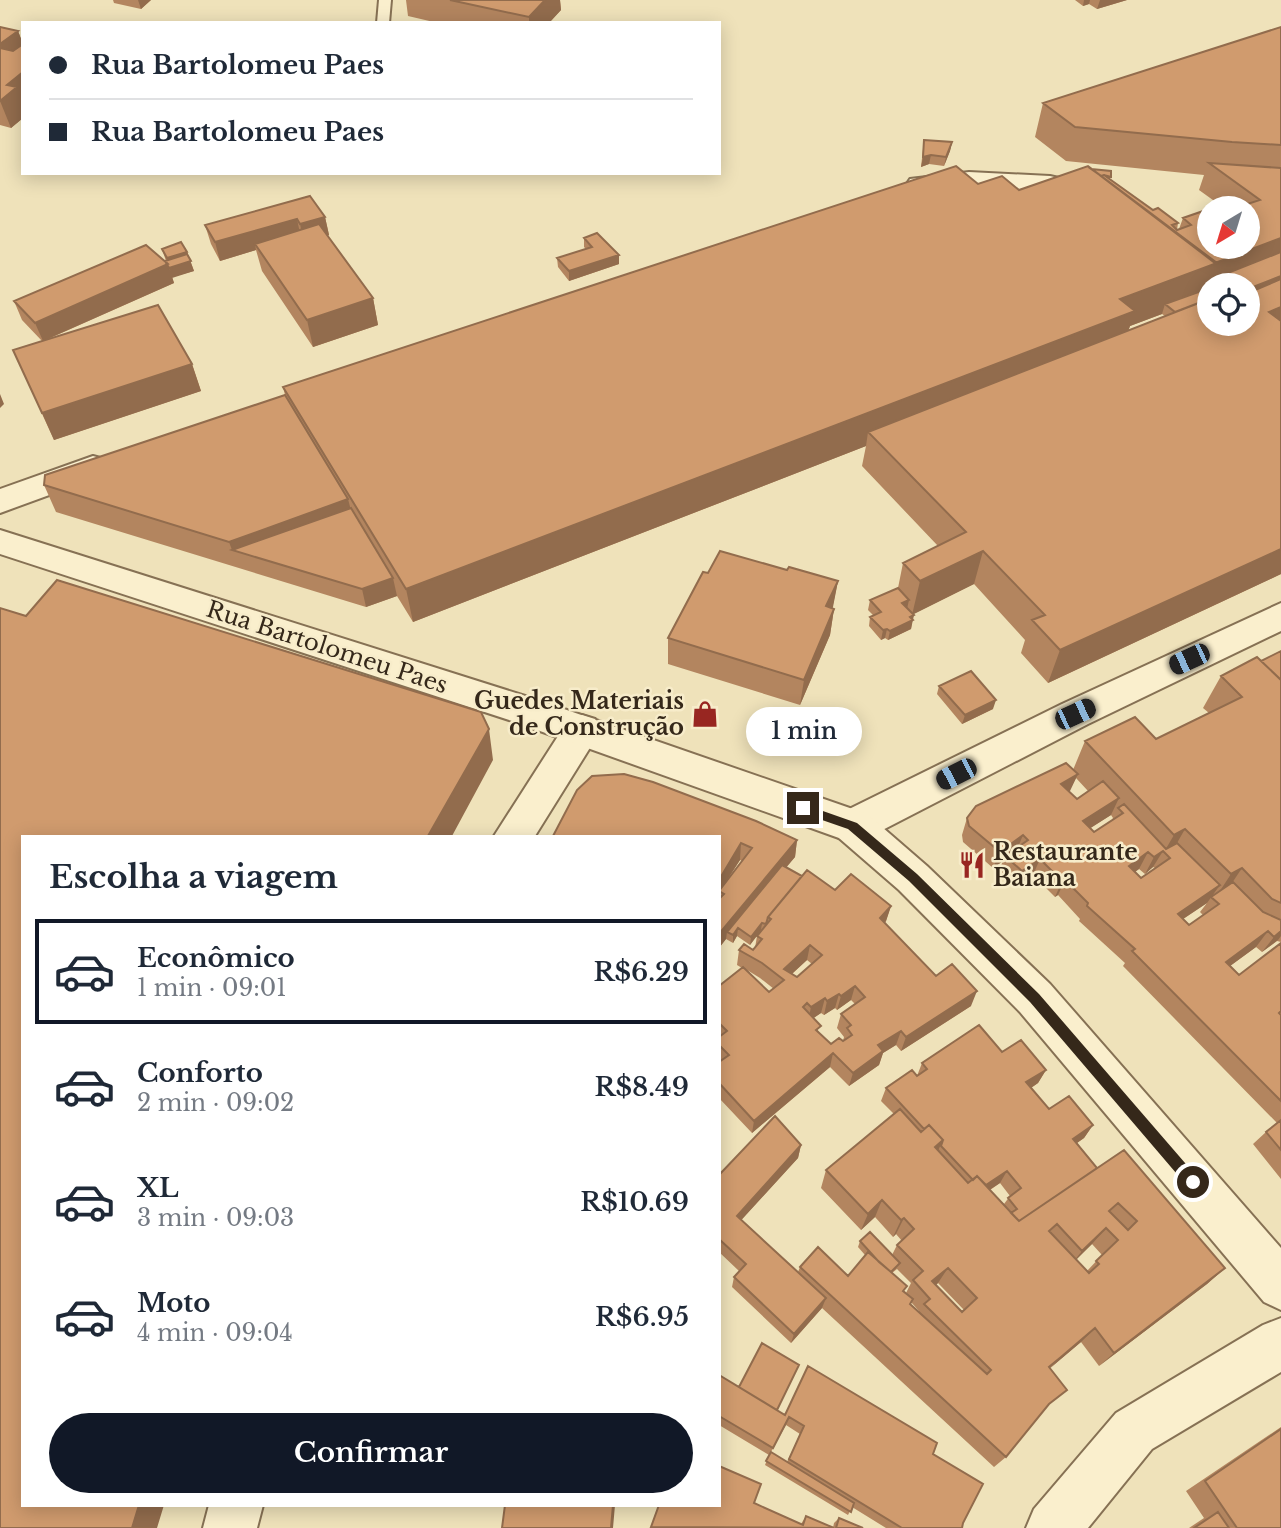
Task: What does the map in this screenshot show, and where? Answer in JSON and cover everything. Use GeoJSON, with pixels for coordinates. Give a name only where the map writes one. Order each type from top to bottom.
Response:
{"type":"FeatureCollection","features":[{"type":"Feature","properties":{"kind":"street"},"geometry":{"type":"LineString","coordinates":[[894,193],[919,185],[960,178],[996,178],[1050,184]]}},
{"type":"Feature","properties":{"kind":"street"},"geometry":{"type":"LineString","coordinates":[[0,501],[116,460]]}},
{"type":"Feature","properties":{"kind":"street","name":"Rua Bartolomeu Paes"},"geometry":{"type":"LineString","coordinates":[[0,542],[582,730],[853,826],[913,877],[1035,998],[1281,1285]]}},
{"type":"Feature","properties":{"kind":"street"},"geometry":{"type":"LineString","coordinates":[[853,826],[1075,714],[1281,615]]}},
{"type":"Feature","properties":{"kind":"street"},"geometry":{"type":"LineString","coordinates":[[515,835],[582,730]]}},
{"type":"Feature","properties":{"kind":"street"},"geometry":{"type":"LineString","coordinates":[[1053,1528],[1134,1431],[1281,1343]]}},
{"type":"Feature","properties":{"kind":"street"},"geometry":{"type":"LineString","coordinates":[[230,1528],[235,1507]]}},
{"type":"Feature","properties":{"kind":"lane"},"geometry":{"type":"LineString","coordinates":[[383,21],[386,0]]}},
{"type":"Feature","properties":{"kind":"building"},"geometry":{"type":"Polygon","coordinates":[[[450,0],[545,0],[529,17],[450,0]]]}},
{"type":"Feature","properties":{"kind":"building"},"geometry":{"type":"Polygon","coordinates":[[[0,27],[18,31],[0,44],[0,27]]]}},
{"type":"Feature","properties":{"kind":"building"},"geometry":{"type":"Polygon","coordinates":[[[1281,27],[1281,145],[1075,127],[1043,103],[1281,27]]]}},
{"type":"Feature","properties":{"kind":"building"},"geometry":{"type":"Polygon","coordinates":[[[21,45],[21,74],[7,85],[17,87],[0,101],[0,48],[13,51],[21,45]]]}},
{"type":"Feature","properties":{"kind":"building"},"geometry":{"type":"Polygon","coordinates":[[[924,140],[952,142],[946,157],[923,157],[924,140]]]}},
{"type":"Feature","properties":{"kind":"building"},"geometry":{"type":"Polygon","coordinates":[[[1209,163],[1281,168],[1281,238],[1260,246],[1260,196],[1254,196],[1209,163]]]}},
{"type":"Feature","properties":{"kind":"building"},"geometry":{"type":"Polygon","coordinates":[[[956,166],[978,184],[1002,176],[1019,190],[1088,166],[1197,248],[1197,259],[1212,259],[1217,263],[1120,299],[1135,311],[406,589],[283,387],[956,166]]]}},
{"type":"Feature","properties":{"kind":"building"},"geometry":{"type":"Polygon","coordinates":[[[1091,169],[1111,171],[1111,177],[1101,176],[1091,169]]]}},
{"type":"Feature","properties":{"kind":"building"},"geometry":{"type":"Polygon","coordinates":[[[1104,175],[1153,210],[1158,208],[1178,223],[1172,225],[1177,230],[1191,225],[1183,218],[1197,213],[1197,249],[1101,176],[1104,175]]]}},
{"type":"Feature","properties":{"kind":"building"},"geometry":{"type":"Polygon","coordinates":[[[310,196],[325,217],[300,224],[297,219],[215,242],[205,225],[310,196]]]}},
{"type":"Feature","properties":{"kind":"building"},"geometry":{"type":"Polygon","coordinates":[[[319,224],[373,298],[307,320],[255,244],[319,224]]]}},
{"type":"Feature","properties":{"kind":"building"},"geometry":{"type":"Polygon","coordinates":[[[597,233],[619,255],[569,271],[557,258],[592,247],[584,238],[597,233]]]}},
{"type":"Feature","properties":{"kind":"building"},"geometry":{"type":"Polygon","coordinates":[[[181,242],[187,252],[167,258],[162,249],[181,242]]]}},
{"type":"Feature","properties":{"kind":"building"},"geometry":{"type":"Polygon","coordinates":[[[146,245],[168,264],[35,323],[14,301],[146,245]]]}},
{"type":"Feature","properties":{"kind":"building"},"geometry":{"type":"Polygon","coordinates":[[[1281,252],[1281,276],[1260,284],[1260,273],[1228,273],[1281,252]]]}},
{"type":"Feature","properties":{"kind":"building"},"geometry":{"type":"Polygon","coordinates":[[[187,254],[191,261],[169,268],[165,261],[187,254]]]}},
{"type":"Feature","properties":{"kind":"building"},"geometry":{"type":"Polygon","coordinates":[[[1210,259],[1226,259],[1215,263],[1210,259]]]}},
{"type":"Feature","properties":{"kind":"building"},"geometry":{"type":"Polygon","coordinates":[[[1281,279],[1281,307],[1269,312],[1281,321],[1281,549],[1060,650],[1032,620],[1045,615],[983,551],[920,581],[903,563],[966,532],[868,432],[1197,304],[1197,336],[1260,336],[1260,288],[1281,279]]]}},
{"type":"Feature","properties":{"kind":"building"},"geometry":{"type":"Polygon","coordinates":[[[1197,293],[1197,304],[1175,312],[1165,304],[1197,293]]]}},
{"type":"Feature","properties":{"kind":"building"},"geometry":{"type":"Polygon","coordinates":[[[158,305],[192,364],[42,413],[13,350],[158,305]]]}},
{"type":"Feature","properties":{"kind":"building"},"geometry":{"type":"Polygon","coordinates":[[[285,395],[348,499],[229,542],[44,485],[45,475],[285,395]]]}},
{"type":"Feature","properties":{"kind":"building"},"geometry":{"type":"Polygon","coordinates":[[[351,508],[393,578],[362,589],[232,550],[351,508]]]}},
{"type":"Feature","properties":{"kind":"building"},"geometry":{"type":"Polygon","coordinates":[[[720,551],[838,581],[826,606],[834,609],[804,680],[668,638],[703,572],[708,573],[720,551]]]}},
{"type":"Feature","properties":{"kind":"building"},"geometry":{"type":"Polygon","coordinates":[[[57,580],[481,712],[489,729],[429,835],[21,835],[21,1507],[138,1507],[132,1528],[0,1528],[0,608],[26,616],[57,580]]]}},
{"type":"Feature","properties":{"kind":"building"},"geometry":{"type":"Polygon","coordinates":[[[898,588],[909,600],[902,603],[914,615],[910,617],[913,620],[890,631],[883,630],[870,617],[881,612],[870,600],[898,588]]]}},
{"type":"Feature","properties":{"kind":"building"},"geometry":{"type":"Polygon","coordinates":[[[1281,651],[1281,680],[1261,661],[1281,651]]]}},
{"type":"Feature","properties":{"kind":"building"},"geometry":{"type":"Polygon","coordinates":[[[1257,657],[1281,680],[1281,903],[1272,899],[1242,868],[1231,874],[1185,829],[1174,835],[1085,741],[1135,717],[1156,739],[1242,697],[1221,676],[1257,657]]]}},
{"type":"Feature","properties":{"kind":"building"},"geometry":{"type":"Polygon","coordinates":[[[971,671],[996,700],[965,715],[939,686],[971,671]]]}},
{"type":"Feature","properties":{"kind":"building"},"geometry":{"type":"Polygon","coordinates":[[[1066,763],[1078,774],[1061,784],[1077,799],[1103,781],[1119,798],[1083,821],[1094,832],[1123,813],[1118,808],[1124,804],[1166,849],[1177,843],[1220,885],[1178,914],[1189,925],[1219,904],[1211,897],[1233,882],[1263,912],[1281,920],[1281,931],[1274,937],[1268,931],[1226,962],[1239,975],[1281,943],[1281,1101],[1132,951],[1135,949],[1087,906],[1088,903],[1065,880],[1062,881],[1040,859],[1022,871],[1005,856],[1028,840],[1023,835],[1000,852],[969,826],[967,818],[976,806],[1066,763]],[[1163,851],[1154,857],[1148,852],[1129,866],[1141,878],[1170,858],[1163,851]]]}},
{"type":"Feature","properties":{"kind":"building"},"geometry":{"type":"Polygon","coordinates":[[[624,774],[653,782],[756,821],[797,840],[721,932],[721,897],[724,894],[721,888],[752,848],[741,843],[721,877],[721,835],[554,835],[577,790],[592,776],[624,774]]]}},
{"type":"Feature","properties":{"kind":"building"},"geometry":{"type":"Polygon","coordinates":[[[782,865],[802,876],[768,917],[766,924],[762,923],[751,937],[738,928],[733,935],[727,932],[782,865]]]}},
{"type":"Feature","properties":{"kind":"building"},"geometry":{"type":"Polygon","coordinates":[[[807,870],[835,890],[851,874],[891,906],[880,918],[936,976],[952,964],[977,991],[906,1037],[901,1031],[878,1045],[883,1051],[853,1073],[833,1053],[754,1121],[721,1085],[721,1061],[729,1055],[721,1047],[721,1036],[727,1031],[721,1025],[721,984],[743,967],[769,992],[784,980],[739,950],[744,944],[753,950],[762,939],[757,936],[771,919],[768,917],[807,870]],[[810,945],[784,969],[797,977],[822,955],[810,945]],[[855,986],[841,996],[839,994],[827,1001],[825,998],[811,1007],[807,1003],[803,1007],[821,1026],[816,1030],[831,1044],[839,1038],[843,1041],[852,1035],[847,1028],[851,1025],[841,1014],[865,997],[855,986]]]}},
{"type":"Feature","properties":{"kind":"building"},"geometry":{"type":"Polygon","coordinates":[[[979,1025],[1002,1052],[1021,1040],[1046,1070],[1026,1082],[1049,1109],[1069,1096],[1093,1125],[1073,1139],[1097,1168],[1019,1221],[1011,1213],[1017,1209],[1008,1198],[1021,1188],[1007,1171],[986,1185],[977,1176],[973,1180],[941,1146],[943,1140],[929,1125],[924,1129],[886,1088],[912,1070],[917,1076],[927,1069],[922,1063],[979,1025]]]}},
{"type":"Feature","properties":{"kind":"building"},"geometry":{"type":"Polygon","coordinates":[[[900,1109],[921,1132],[929,1125],[943,1140],[935,1147],[968,1183],[977,1176],[1019,1221],[1124,1150],[1225,1268],[1114,1353],[1095,1328],[1049,1367],[1067,1390],[1049,1404],[1006,1457],[800,1267],[818,1247],[848,1276],[868,1252],[907,1286],[903,1291],[913,1299],[910,1304],[987,1374],[991,1370],[924,1304],[930,1299],[913,1280],[923,1271],[897,1245],[914,1229],[882,1200],[868,1214],[826,1170],[900,1109]],[[1118,1203],[1109,1211],[1128,1230],[1137,1221],[1118,1203]],[[1057,1224],[1049,1231],[1089,1273],[1099,1264],[1096,1261],[1118,1240],[1106,1228],[1082,1251],[1057,1224]],[[948,1268],[932,1281],[962,1312],[977,1298],[948,1268]]]}},
{"type":"Feature","properties":{"kind":"building"},"geometry":{"type":"Polygon","coordinates":[[[775,1116],[801,1145],[737,1216],[826,1298],[794,1334],[734,1277],[746,1264],[721,1241],[721,1173],[775,1116]]]}},
{"type":"Feature","properties":{"kind":"building"},"geometry":{"type":"Polygon","coordinates":[[[1281,1120],[1281,1150],[1266,1132],[1281,1120]]]}},
{"type":"Feature","properties":{"kind":"building"},"geometry":{"type":"Polygon","coordinates":[[[870,1232],[900,1263],[891,1272],[860,1241],[870,1232]]]}},
{"type":"Feature","properties":{"kind":"building"},"geometry":{"type":"Polygon","coordinates":[[[762,1343],[799,1365],[777,1410],[739,1387],[762,1343]]]}},
{"type":"Feature","properties":{"kind":"building"},"geometry":{"type":"Polygon","coordinates":[[[808,1366],[937,1443],[933,1454],[983,1484],[962,1528],[902,1528],[789,1459],[804,1426],[789,1417],[773,1448],[721,1417],[721,1376],[785,1415],[808,1366]]]}},
{"type":"Feature","properties":{"kind":"building"},"geometry":{"type":"Polygon","coordinates":[[[1281,1429],[1281,1528],[1237,1528],[1205,1481],[1281,1429]]]}},
{"type":"Feature","properties":{"kind":"building"},"geometry":{"type":"Polygon","coordinates":[[[771,1452],[854,1503],[851,1512],[766,1461],[771,1452]]]}},
{"type":"Feature","properties":{"kind":"building"},"geometry":{"type":"Polygon","coordinates":[[[721,1467],[761,1484],[754,1503],[803,1525],[806,1516],[834,1528],[651,1527],[658,1507],[721,1507],[721,1467]]]}},
{"type":"Feature","properties":{"kind":"building"},"geometry":{"type":"Polygon","coordinates":[[[505,1507],[613,1507],[611,1528],[502,1528],[505,1507]]]}},
{"type":"Feature","properties":{"kind":"building"},"geometry":{"type":"Polygon","coordinates":[[[1218,1512],[1229,1528],[1194,1528],[1218,1512]]]}},
{"type":"Feature","properties":{"kind":"building"},"geometry":{"type":"Polygon","coordinates":[[[839,1518],[863,1528],[836,1528],[839,1518]]]}},
{"type":"Feature","properties":{"kind":"place","name":"Guedes Materiais de Construção"},"geometry":{"type":"Point","coordinates":[705,714]}},
{"type":"Feature","properties":{"kind":"place","name":"Restaurante Baiana"},"geometry":{"type":"Point","coordinates":[972,865]}},
{"type":"Feature","properties":{"kind":"route"},"geometry":{"type":"LineString","coordinates":[[803,808],[853,826],[913,877],[1035,998],[1193,1182]]}}]}
